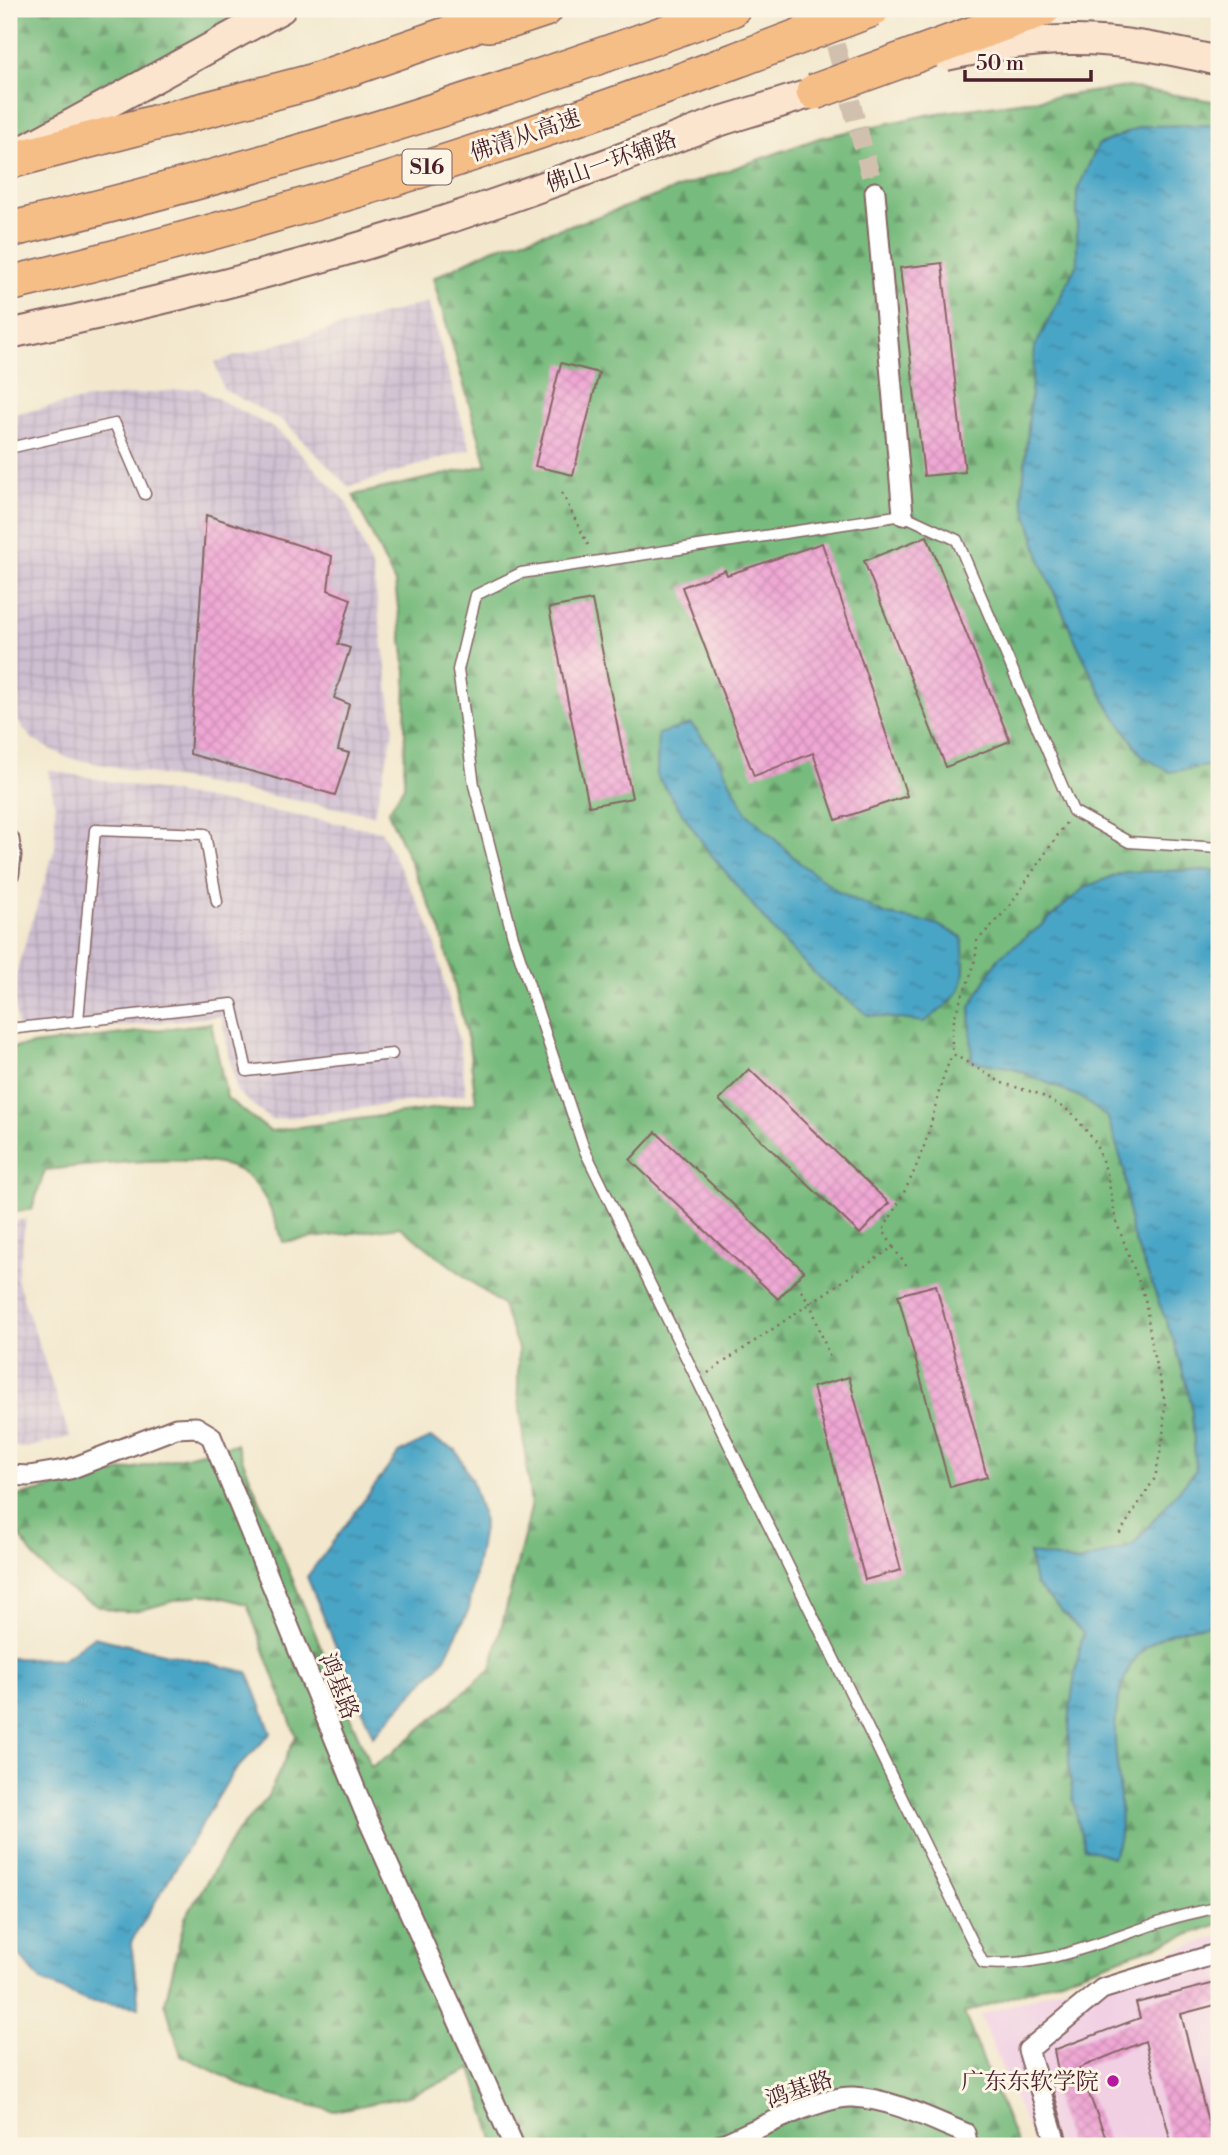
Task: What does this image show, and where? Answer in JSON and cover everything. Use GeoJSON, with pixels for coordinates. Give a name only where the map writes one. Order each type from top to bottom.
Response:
{"type":"FeatureCollection","features":[{"type":"Feature","properties":{"kind":"highway"},"geometry":{"type":"LineString","coordinates":[[9,160],[308,83],[469,27],[510,9]]}},
{"type":"Feature","properties":{"kind":"highway"},"geometry":{"type":"LineString","coordinates":[[469,27],[512,20],[545,9]]}},
{"type":"Feature","properties":{"kind":"highway"},"geometry":{"type":"LineString","coordinates":[[392,125],[682,9]]}},
{"type":"Feature","properties":{"kind":"highway","name":"S16"},"geometry":{"type":"LineString","coordinates":[[9,230],[235,173],[503,90],[732,9]]}},
{"type":"Feature","properties":{"kind":"highway","name":"佛清从高速"},"geometry":{"type":"LineString","coordinates":[[9,284],[107,261],[350,193],[632,98],[872,9]]}},
{"type":"Feature","properties":{"kind":"highway"},"geometry":{"type":"LineString","coordinates":[[814,92],[1042,9]]}},
{"type":"Feature","properties":{"kind":"main road"},"geometry":{"type":"LineString","coordinates":[[9,160],[281,9]]}},
{"type":"Feature","properties":{"kind":"main road","name":"佛山一环辅路"},"geometry":{"type":"LineString","coordinates":[[9,334],[256,277],[436,223],[721,121],[939,57],[1003,45],[1068,40],[1116,42],[1219,61]]}},
{"type":"Feature","properties":{"kind":"street"},"geometry":{"type":"LineString","coordinates":[[875,192],[903,515]]}},
{"type":"Feature","properties":{"kind":"street"},"geometry":{"type":"LineString","coordinates":[[9,840],[9,873]]}},
{"type":"Feature","properties":{"kind":"street","name":"鸿基路"},"geometry":{"type":"LineString","coordinates":[[9,1475],[29,1476],[70,1469],[176,1429],[196,1427],[211,1436],[363,1808],[514,2146]]}},
{"type":"Feature","properties":{"kind":"street"},"geometry":{"type":"LineString","coordinates":[[1057,2146],[1028,2050],[1102,1989],[1219,1953]]}},
{"type":"Feature","properties":{"kind":"street","name":"鸿基路"},"geometry":{"type":"LineString","coordinates":[[718,2146],[830,2100],[852,2096],[886,2102],[965,2133],[968,2146]]}},
{"type":"Feature","properties":{"kind":"lane"},"geometry":{"type":"LineString","coordinates":[[9,449],[115,424],[145,494]]}},
{"type":"Feature","properties":{"kind":"lane"},"geometry":{"type":"LineString","coordinates":[[1219,848],[1181,848],[1129,842],[1073,811],[957,540],[903,515],[520,573],[476,595],[458,670],[474,785],[506,912],[579,1136],[983,1963],[1054,1957],[1161,1922],[1219,1907]]}},
{"type":"Feature","properties":{"kind":"lane"},"geometry":{"type":"LineString","coordinates":[[78,1021],[95,830],[205,834],[217,902]]}},
{"type":"Feature","properties":{"kind":"lane"},"geometry":{"type":"LineString","coordinates":[[9,1029],[232,1004],[247,1071],[392,1055]]}},
{"type":"Feature","properties":{"kind":"path"},"geometry":{"type":"LineString","coordinates":[[562,492],[596,562]]}},
{"type":"Feature","properties":{"kind":"path"},"geometry":{"type":"LineString","coordinates":[[908,1270],[883,1230],[905,1192],[927,1138],[940,1082],[953,1054],[951,1036],[955,1010],[976,965],[977,941],[1008,908],[1073,811]]}},
{"type":"Feature","properties":{"kind":"path"},"geometry":{"type":"LineString","coordinates":[[953,1054],[1002,1083],[1039,1094],[1071,1112],[1094,1140],[1107,1173],[1116,1221],[1145,1298],[1153,1353],[1165,1401],[1163,1438],[1155,1478],[1118,1536]]}},
{"type":"Feature","properties":{"kind":"path"},"geometry":{"type":"LineString","coordinates":[[697,1380],[893,1247]]}},
{"type":"Feature","properties":{"kind":"path"},"geometry":{"type":"LineString","coordinates":[[801,1291],[810,1304],[831,1361]]}},
{"type":"Feature","properties":{"kind":"shaded area"},"geometry":{"type":"Polygon","coordinates":[[[428,302],[470,449],[349,487],[284,422],[223,389],[215,362],[428,302]]]}},
{"type":"Feature","properties":{"kind":"shaded area"},"geometry":{"type":"Polygon","coordinates":[[[198,388],[279,431],[346,501],[373,571],[394,729],[374,815],[68,758],[33,740],[9,710],[9,415],[82,400],[198,388]]]}},
{"type":"Feature","properties":{"kind":"shaded area"},"geometry":{"type":"Polygon","coordinates":[[[48,770],[381,831],[432,931],[460,1045],[466,1094],[271,1120],[237,1092],[221,1016],[19,1036],[12,986],[55,848],[55,806],[48,770]]]}},
{"type":"Feature","properties":{"kind":"shaded area"},"geometry":{"type":"Polygon","coordinates":[[[26,1219],[17,1280],[70,1437],[26,1448],[9,1446],[9,1222],[26,1219]]]}},
{"type":"Feature","properties":{"kind":"shaded area","name":"广东东软学院"},"geometry":{"type":"Polygon","coordinates":[[[1219,1936],[1219,2146],[1035,2146],[980,2015],[1219,1936]]]}},
{"type":"Feature","properties":{"kind":"green space"},"geometry":{"type":"Polygon","coordinates":[[[9,9],[257,9],[9,146],[9,9]]]}},
{"type":"Feature","properties":{"kind":"green space"},"geometry":{"type":"Polygon","coordinates":[[[1127,87],[1219,102],[1219,1924],[964,2013],[1018,2146],[496,2146],[472,2069],[409,2096],[334,2111],[254,2091],[181,2055],[165,2003],[185,1918],[236,1833],[266,1800],[296,1736],[247,1604],[205,1595],[190,1596],[142,1610],[122,1611],[84,1599],[65,1587],[32,1554],[12,1517],[9,1498],[236,1444],[371,1767],[392,1753],[491,1669],[531,1508],[518,1389],[518,1348],[502,1305],[400,1227],[283,1242],[258,1187],[243,1173],[227,1166],[178,1160],[45,1170],[32,1209],[9,1213],[9,1048],[211,1023],[227,1098],[270,1131],[476,1103],[469,1045],[441,931],[388,812],[404,786],[406,672],[395,583],[353,495],[487,465],[433,278],[492,249],[591,219],[819,138],[931,114],[1127,87]]]}},
{"type":"Feature","properties":{"kind":"water"},"geometry":{"type":"Polygon","coordinates":[[[1219,125],[1219,386],[1214,453],[1219,527],[1219,764],[1170,772],[1142,756],[1105,701],[1042,565],[1022,497],[1035,347],[1077,264],[1077,191],[1098,145],[1142,126],[1219,125]]]}},
{"type":"Feature","properties":{"kind":"water"},"geometry":{"type":"Polygon","coordinates":[[[691,724],[716,754],[746,812],[800,863],[839,892],[887,915],[936,924],[962,937],[963,979],[948,1004],[924,1022],[868,1015],[822,981],[779,937],[709,852],[657,776],[658,734],[691,724]]]}},
{"type":"Feature","properties":{"kind":"water"},"geometry":{"type":"Polygon","coordinates":[[[1219,871],[1219,1624],[1194,1627],[1155,1641],[1141,1652],[1130,1666],[1117,1706],[1115,1740],[1121,1823],[1120,1837],[1112,1857],[1085,1848],[1072,1793],[1069,1767],[1070,1715],[1083,1633],[1035,1584],[1029,1553],[1078,1562],[1132,1546],[1196,1470],[1191,1402],[1175,1344],[1131,1231],[1124,1169],[1108,1118],[1080,1097],[1013,1068],[972,1061],[970,1007],[999,957],[1038,928],[1085,887],[1124,872],[1219,871]]]}},
{"type":"Feature","properties":{"kind":"water"},"geometry":{"type":"Polygon","coordinates":[[[430,1438],[456,1450],[472,1481],[484,1522],[469,1609],[444,1660],[373,1736],[307,1577],[399,1453],[430,1438]]]}},
{"type":"Feature","properties":{"kind":"water"},"geometry":{"type":"Polygon","coordinates":[[[93,1637],[248,1672],[271,1733],[232,1774],[131,1942],[139,2007],[87,2001],[41,1981],[9,1943],[9,1658],[63,1659],[93,1637]]]}},
{"type":"Feature","properties":{"kind":"building"},"geometry":{"type":"Polygon","coordinates":[[[942,263],[965,472],[924,476],[900,268],[942,263]]]}},
{"type":"Feature","properties":{"kind":"building"},"geometry":{"type":"Polygon","coordinates":[[[561,363],[599,373],[573,475],[535,466],[561,363]]]}},
{"type":"Feature","properties":{"kind":"building"},"geometry":{"type":"Polygon","coordinates":[[[206,515],[332,556],[328,590],[351,599],[338,644],[350,648],[334,698],[349,704],[338,750],[349,753],[335,795],[190,754],[206,515]]]}},
{"type":"Feature","properties":{"kind":"building"},"geometry":{"type":"Polygon","coordinates":[[[927,536],[1010,741],[946,767],[864,561],[927,536]]]}},
{"type":"Feature","properties":{"kind":"building"},"geometry":{"type":"Polygon","coordinates":[[[822,543],[907,796],[836,820],[813,753],[754,776],[682,587],[725,570],[727,575],[822,543]]]}},
{"type":"Feature","properties":{"kind":"building"},"geometry":{"type":"Polygon","coordinates":[[[592,600],[632,798],[589,806],[549,608],[592,600]]]}},
{"type":"Feature","properties":{"kind":"building"},"geometry":{"type":"Polygon","coordinates":[[[749,1069],[889,1203],[860,1234],[719,1100],[749,1069]]]}},
{"type":"Feature","properties":{"kind":"building"},"geometry":{"type":"Polygon","coordinates":[[[656,1132],[804,1271],[778,1299],[630,1160],[656,1132]]]}},
{"type":"Feature","properties":{"kind":"building"},"geometry":{"type":"Polygon","coordinates":[[[936,1285],[987,1477],[950,1487],[898,1295],[936,1285]]]}},
{"type":"Feature","properties":{"kind":"building"},"geometry":{"type":"Polygon","coordinates":[[[849,1377],[901,1570],[865,1580],[813,1387],[849,1377]]]}},
{"type":"Feature","properties":{"kind":"building"},"geometry":{"type":"Polygon","coordinates":[[[1219,1982],[1219,2004],[1181,2014],[1214,2146],[1172,2146],[1145,2041],[1079,2068],[1109,2146],[1069,2146],[1049,2076],[1058,2071],[1054,2050],[1140,2018],[1136,2003],[1219,1982]]]}},
{"type":"Feature","properties":{"kind":"tunnel"},"geometry":{"type":"LineString","coordinates":[[828,17],[875,192]]}},
{"type":"Feature","properties":{"kind":"place","name":"广东东软学院"},"geometry":{"type":"Point","coordinates":[1113,2081]}}]}
